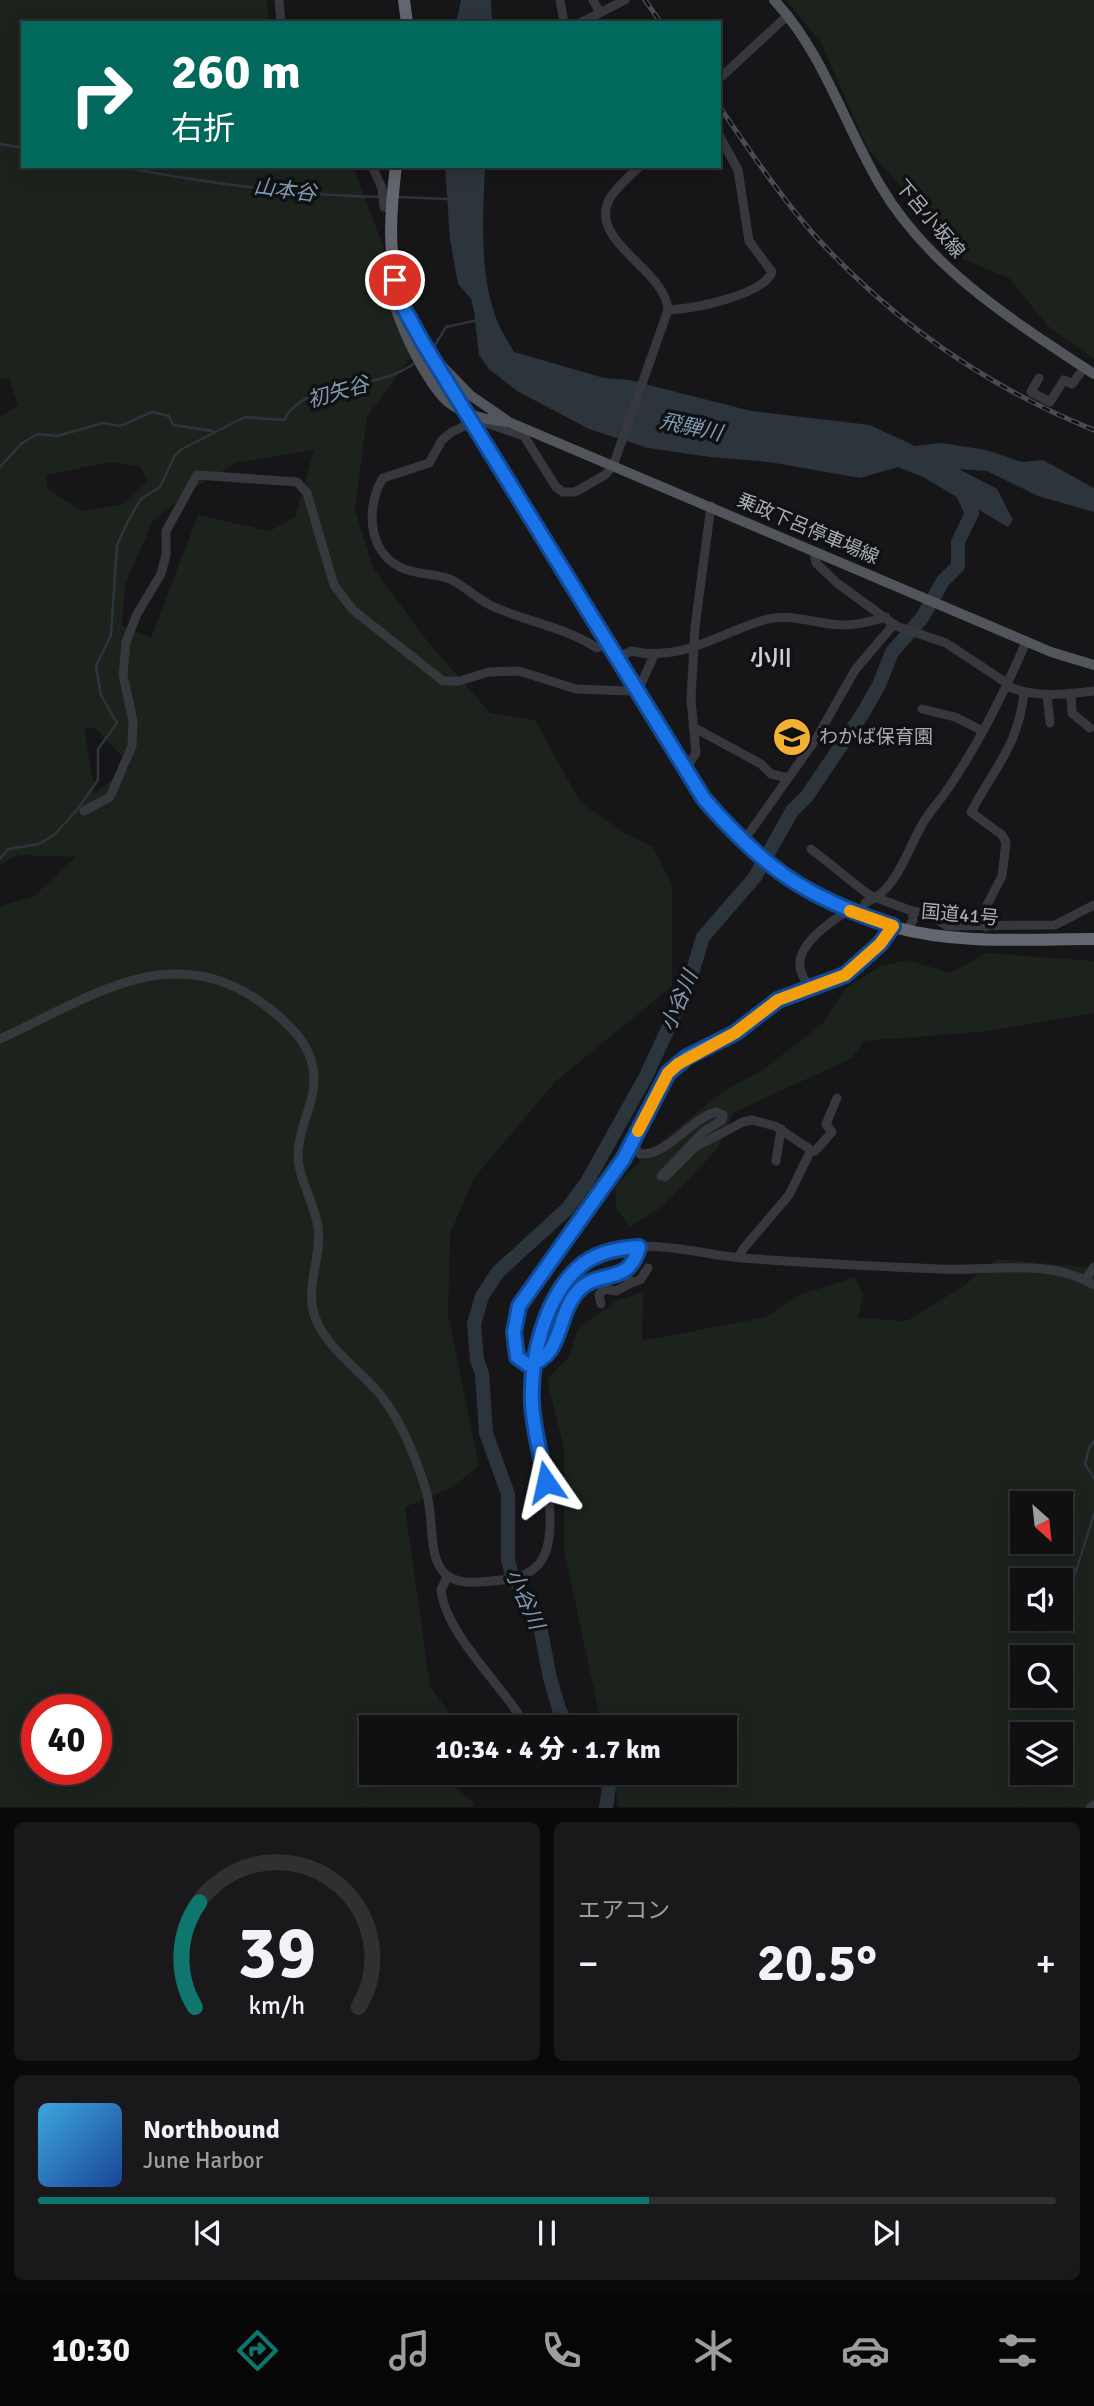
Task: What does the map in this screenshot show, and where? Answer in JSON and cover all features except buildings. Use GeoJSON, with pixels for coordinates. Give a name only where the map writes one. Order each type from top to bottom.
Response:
{"type":"FeatureCollection","features":[{"type":"Feature","properties":{"kind":"highway"},"geometry":{"type":"LineString","coordinates":[[404,0],[407,21]]}},
{"type":"Feature","properties":{"kind":"highway","name":"国道41号"},"geometry":{"type":"LineString","coordinates":[[396,168],[391,208],[390,256],[402,305],[484,444],[609,642],[685,770],[726,824],[763,862],[785,878],[857,915],[907,930],[964,938],[1094,939]]}},
{"type":"Feature","properties":{"kind":"main road","name":"下呂小坂線"},"geometry":{"type":"LineString","coordinates":[[774,0],[788,15],[809,47],[881,188],[898,212],[933,253],[976,294],[1089,371]]}},
{"type":"Feature","properties":{"kind":"main road"},"geometry":{"type":"LineString","coordinates":[[390,256],[386,273],[392,298],[435,388],[457,408],[495,421],[509,422]]}},
{"type":"Feature","properties":{"kind":"main road"},"geometry":{"type":"LineString","coordinates":[[429,353],[470,395],[509,422]]}},
{"type":"Feature","properties":{"kind":"main road","name":"乗政下呂停車場線"},"geometry":{"type":"LineString","coordinates":[[509,422],[1026,642],[1094,665]]}},
{"type":"Feature","properties":{"kind":"street"},"geometry":{"type":"LineString","coordinates":[[279,0],[281,21]]}},
{"type":"Feature","properties":{"kind":"street"},"geometry":{"type":"LineString","coordinates":[[560,0],[564,21]]}},
{"type":"Feature","properties":{"kind":"street"},"geometry":{"type":"LineString","coordinates":[[593,0],[600,13]]}},
{"type":"Feature","properties":{"kind":"street"},"geometry":{"type":"LineString","coordinates":[[584,21],[625,0]]}},
{"type":"Feature","properties":{"kind":"street"},"geometry":{"type":"LineString","coordinates":[[721,77],[788,15]]}},
{"type":"Feature","properties":{"kind":"street"},"geometry":{"type":"LineString","coordinates":[[668,310],[685,309],[746,292],[759,286],[772,272],[749,241],[738,170],[721,139]]}},
{"type":"Feature","properties":{"kind":"street"},"geometry":{"type":"LineString","coordinates":[[373,168],[383,188],[384,207],[391,208]]}},
{"type":"Feature","properties":{"kind":"street"},"geometry":{"type":"LineString","coordinates":[[609,642],[597,648],[546,624],[495,608],[447,578],[426,577],[398,567],[388,559],[380,546],[372,523],[371,507],[374,492],[383,478],[429,463],[442,440],[468,424],[486,423],[524,436],[556,487],[563,492],[575,492],[605,475],[613,466],[668,310],[664,293],[615,238],[605,219],[611,197],[638,168]]}},
{"type":"Feature","properties":{"kind":"street"},"geometry":{"type":"LineString","coordinates":[[1039,378],[1031,392],[1050,402],[1064,380],[1072,384],[1089,371]]}},
{"type":"Feature","properties":{"kind":"street"},"geometry":{"type":"LineString","coordinates":[[84,811],[110,797],[132,746],[133,721],[123,675],[125,642],[137,614],[161,574],[166,555],[166,531],[197,475],[297,482],[307,493],[334,585],[353,610],[443,681],[459,681],[489,672],[519,671],[576,689],[629,691]]}},
{"type":"Feature","properties":{"kind":"street"},"geometry":{"type":"LineString","coordinates":[[685,770],[696,753],[692,665],[696,648],[700,577],[711,506]]}},
{"type":"Feature","properties":{"kind":"street"},"geometry":{"type":"LineString","coordinates":[[814,551],[816,563],[837,583],[892,622],[961,650],[1008,685],[1024,693],[1047,695],[1094,691]]}},
{"type":"Feature","properties":{"kind":"street"},"geometry":{"type":"LineString","coordinates":[[618,658],[631,651],[655,653],[696,648],[765,620],[786,618],[844,625],[892,622]]}},
{"type":"Feature","properties":{"kind":"street"},"geometry":{"type":"LineString","coordinates":[[750,831],[816,739],[855,670],[892,622]]}},
{"type":"Feature","properties":{"kind":"street"},"geometry":{"type":"LineString","coordinates":[[865,903],[876,899],[891,882],[923,821],[946,792],[1008,685],[1026,642]]}},
{"type":"Feature","properties":{"kind":"street"},"geometry":{"type":"LineString","coordinates":[[641,684],[655,653]]}},
{"type":"Feature","properties":{"kind":"street"},"geometry":{"type":"LineString","coordinates":[[986,927],[985,909],[1002,876],[1006,842],[1002,835],[971,812],[1002,762],[1021,724],[1024,693]]}},
{"type":"Feature","properties":{"kind":"street"},"geometry":{"type":"LineString","coordinates":[[1071,694],[1072,713],[1090,728]]}},
{"type":"Feature","properties":{"kind":"street"},"geometry":{"type":"LineString","coordinates":[[1047,695],[1050,723]]}},
{"type":"Feature","properties":{"kind":"street"},"geometry":{"type":"LineString","coordinates":[[922,709],[955,717],[981,730]]}},
{"type":"Feature","properties":{"kind":"street"},"geometry":{"type":"LineString","coordinates":[[694,727],[761,764],[771,774],[788,778]]}},
{"type":"Feature","properties":{"kind":"street"},"geometry":{"type":"LineString","coordinates":[[811,849],[876,899],[912,911],[928,913],[947,926],[1055,925],[1094,905]]}},
{"type":"Feature","properties":{"kind":"street"},"geometry":{"type":"LineString","coordinates":[[907,930],[912,920],[912,911]]}},
{"type":"Feature","properties":{"kind":"street"},"geometry":{"type":"LineString","coordinates":[[809,988],[800,970],[803,954],[824,927],[841,915]]}},
{"type":"Feature","properties":{"kind":"street"},"geometry":{"type":"LineString","coordinates":[[639,1247],[631,1267],[625,1272],[598,1279],[579,1290],[571,1300],[549,1355],[541,1362],[528,1365],[517,1357],[514,1332],[519,1306],[632,1143],[668,1073],[678,1064],[735,1033],[778,1000],[845,975],[880,944],[893,926]]}},
{"type":"Feature","properties":{"kind":"street"},"geometry":{"type":"LineString","coordinates":[[0,1039],[117,985],[173,972],[206,975],[238,988],[260,1000],[301,1038],[313,1064],[314,1078],[298,1154],[302,1180],[318,1227],[312,1289],[314,1314],[326,1337],[367,1379],[396,1416],[427,1492],[432,1512],[434,1553],[438,1565],[447,1577],[460,1582],[524,1575],[543,1558],[548,1538],[547,1489],[531,1399],[537,1348],[563,1287],[578,1268],[601,1254],[639,1247],[739,1257],[947,1269],[1029,1268],[1058,1271],[1090,1283],[1094,1267]]}},
{"type":"Feature","properties":{"kind":"street"},"geometry":{"type":"LineString","coordinates":[[632,1143],[640,1154],[652,1152],[713,1113],[723,1115],[722,1120],[703,1132],[661,1176],[665,1177],[695,1147],[743,1122],[759,1121],[781,1129],[815,1151],[832,1132],[826,1124],[837,1098]]}},
{"type":"Feature","properties":{"kind":"street"},"geometry":{"type":"LineString","coordinates":[[776,1161],[781,1129]]}},
{"type":"Feature","properties":{"kind":"street"},"geometry":{"type":"LineString","coordinates":[[739,1257],[789,1195],[811,1150]]}},
{"type":"Feature","properties":{"kind":"street"},"geometry":{"type":"LineString","coordinates":[[601,1304],[599,1295],[604,1290],[616,1291],[640,1280],[648,1268]]}},
{"type":"Feature","properties":{"kind":"street"},"geometry":{"type":"LineString","coordinates":[[625,1272],[631,1283]]}},
{"type":"Feature","properties":{"kind":"street"},"geometry":{"type":"LineString","coordinates":[[447,1577],[441,1590],[448,1611],[460,1633],[518,1715]]}},
{"type":"Feature","properties":{"kind":"shaded area"},"geometry":{"type":"Polygon","coordinates":[[[0,0],[267,0],[269,21],[21,21],[21,168],[354,168],[420,345],[367,417],[355,510],[373,568],[428,642],[490,713],[535,720],[580,802],[626,834],[653,847],[672,884],[672,986],[555,1082],[474,1178],[450,1234],[448,1314],[479,1466],[451,1488],[405,1507],[430,1686],[451,1715],[359,1715],[359,1785],[453,1785],[474,1804],[473,1807],[0,1807],[0,906],[33,897],[76,857],[17,855],[0,866],[0,418],[18,405],[9,378],[0,379],[0,0]],[[314,450],[236,463],[191,490],[153,521],[125,584],[122,626],[151,638],[198,515],[270,531],[295,517],[314,450]],[[111,462],[46,475],[48,489],[82,511],[121,505],[147,482],[140,466],[111,462]],[[84,728],[95,793],[131,766],[95,728],[84,728]]]}},
{"type":"Feature","properties":{"kind":"shaded area"},"geometry":{"type":"Polygon","coordinates":[[[786,0],[1094,0],[1094,359],[1047,325],[1009,278],[949,253],[908,195],[868,149],[821,43],[786,0]]]}},
{"type":"Feature","properties":{"kind":"shaded area"},"geometry":{"type":"Polygon","coordinates":[[[986,953],[1094,961],[1094,1013],[988,1031],[864,1041],[852,1058],[733,1113],[718,1148],[663,1206],[630,1227],[616,1208],[615,1186],[655,1147],[722,1092],[763,1070],[822,1024],[845,989],[880,966],[907,960],[950,973],[986,953]]]}},
{"type":"Feature","properties":{"kind":"shaded area"},"geometry":{"type":"Polygon","coordinates":[[[997,1259],[1094,1268],[1094,1807],[619,1807],[614,1785],[737,1785],[737,1715],[599,1715],[564,1550],[564,1447],[547,1379],[569,1357],[578,1329],[617,1300],[643,1292],[642,1341],[766,1317],[796,1296],[855,1277],[863,1295],[858,1318],[907,1321],[962,1287],[997,1259]]]}},
{"type":"Feature","properties":{"kind":"water"},"geometry":{"type":"Polygon","coordinates":[[[461,0],[491,0],[492,21],[456,21],[461,0]]]}},
{"type":"Feature","properties":{"kind":"water","name":"飛騨川"},"geometry":{"type":"Polygon","coordinates":[[[445,168],[485,168],[483,243],[487,282],[498,322],[514,352],[604,378],[629,380],[751,411],[870,425],[915,446],[942,443],[986,450],[1022,462],[1043,460],[1094,488],[1094,512],[1038,496],[987,471],[959,469],[997,489],[1013,520],[1008,527],[923,477],[898,467],[860,478],[769,462],[648,448],[589,429],[517,391],[489,369],[479,355],[471,299],[458,284],[450,239],[445,168]]]}},
{"type":"Feature","properties":{"kind":"waterway","name":"山本谷"},"geometry":{"type":"LineString","coordinates":[[0,144],[21,148]]}},
{"type":"Feature","properties":{"kind":"waterway","name":"山本谷"},"geometry":{"type":"LineString","coordinates":[[128,168],[249,187],[381,197]]}},
{"type":"Feature","properties":{"kind":"waterway","name":"山本谷"},"geometry":{"type":"LineString","coordinates":[[398,197],[448,199]]}},
{"type":"Feature","properties":{"kind":"waterway","name":"初矢谷"},"geometry":{"type":"LineString","coordinates":[[432,350],[446,327],[478,320]]}},
{"type":"Feature","properties":{"kind":"waterway"},"geometry":{"type":"LineString","coordinates":[[0,859],[8,849],[39,844],[54,835],[77,810],[98,780],[98,749],[117,723],[101,695],[96,666],[111,635],[117,545],[141,499],[160,487],[175,455],[245,417],[284,420],[294,406],[309,397],[382,378],[400,372],[416,362]]}},
{"type":"Feature","properties":{"kind":"waterway","name":"初矢谷"},"geometry":{"type":"LineString","coordinates":[[0,467],[22,443],[38,434],[57,436],[103,423],[120,426],[152,412],[169,416],[173,425],[213,431]]}},
{"type":"Feature","properties":{"kind":"waterway","name":"小谷川"},"geometry":{"type":"LineString","coordinates":[[562,1715],[550,1678],[539,1621],[512,1575],[508,1560],[508,1494],[486,1433],[482,1374],[477,1360],[474,1324],[482,1296],[498,1272],[567,1209],[587,1182],[645,1078],[688,986],[703,937],[755,877],[792,811],[807,796],[863,713],[879,685],[892,652],[922,618],[943,581],[958,566],[958,542],[972,513],[961,490]]}},
{"type":"Feature","properties":{"kind":"waterway"},"geometry":{"type":"LineString","coordinates":[[1094,1441],[1089,1448],[1085,1464],[1094,1478]]}},
{"type":"Feature","properties":{"kind":"waterway"},"geometry":{"type":"LineString","coordinates":[[1073,1580],[1094,1514]]}},
{"type":"Feature","properties":{"kind":"waterway","name":"小谷川"},"geometry":{"type":"LineString","coordinates":[[606,1808],[608,1785]]}},
{"type":"Feature","properties":{"kind":"railway"},"geometry":{"type":"LineString","coordinates":[[645,0],[660,21]]}},
{"type":"Feature","properties":{"kind":"railway"},"geometry":{"type":"LineString","coordinates":[[721,109],[804,223],[847,269],[879,298],[911,325],[980,373],[1017,394],[1094,430]]}},
{"type":"Feature","properties":{"kind":"slow traffic"},"geometry":{"type":"LineString","coordinates":[[638,1131],[668,1073],[678,1064],[735,1033],[778,1000],[845,975],[880,944],[893,926],[850,911]]}},
{"type":"Feature","properties":{"kind":"place","name":"わかば保育園"},"geometry":{"type":"Point","coordinates":[792,737]}},
{"type":"Feature","properties":{"kind":"district","name":"小川"},"geometry":{"type":"Point","coordinates":[771,658]}},
{"type":"Feature","properties":{"kind":"route"},"geometry":{"type":"LineString","coordinates":[[395,280],[402,305],[423,343],[704,799],[743,843],[785,878],[857,915],[893,926],[880,944],[845,975],[778,1000],[735,1033],[687,1057],[668,1073],[624,1158],[519,1306],[514,1332],[517,1357],[528,1365],[541,1362],[549,1355],[571,1300],[579,1290],[598,1279],[625,1272],[631,1267],[639,1247],[614,1250],[588,1260],[563,1287],[551,1311],[537,1348],[534,1367],[532,1381],[531,1399],[546,1482]]}}]}
